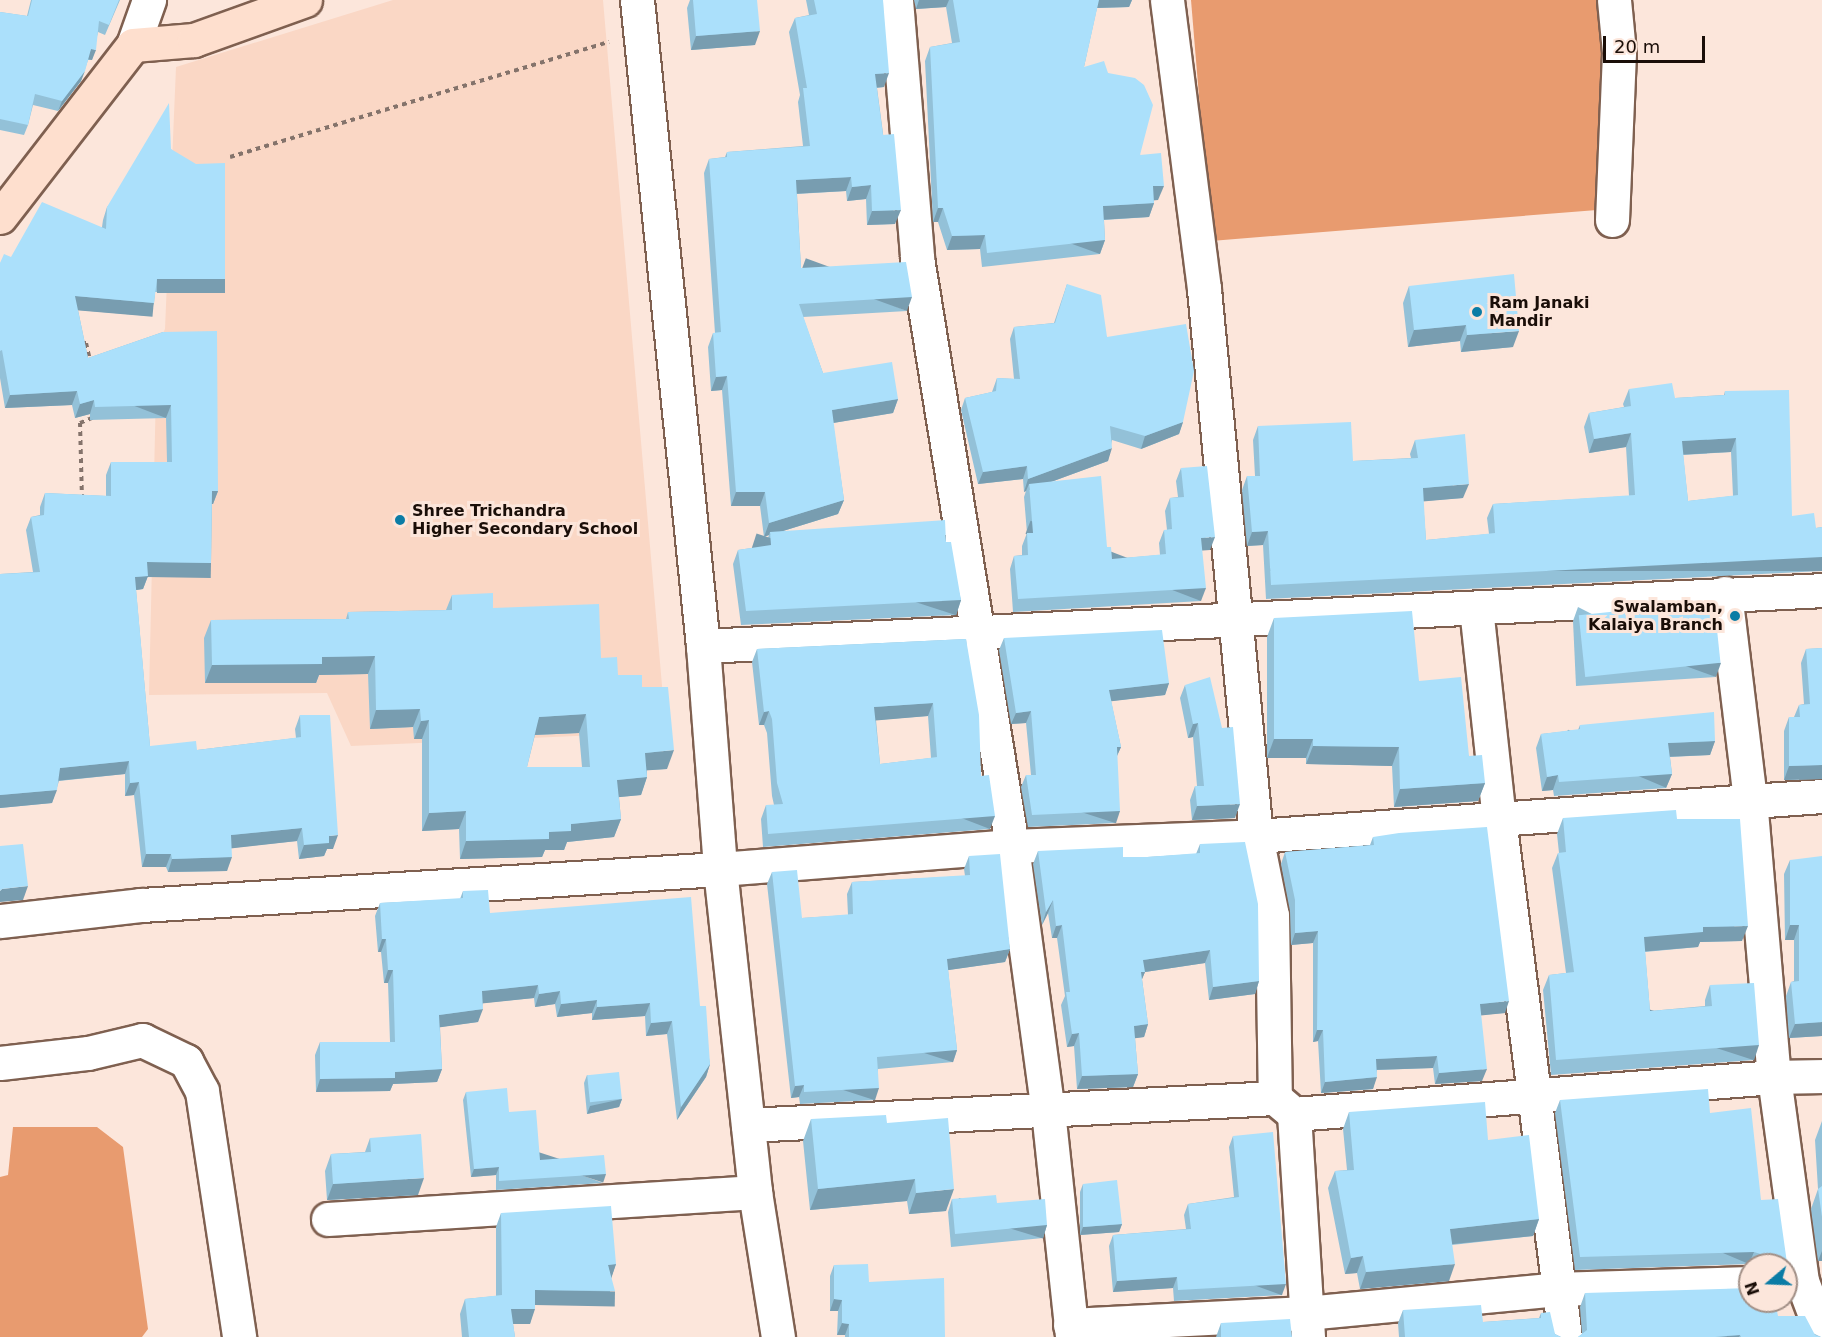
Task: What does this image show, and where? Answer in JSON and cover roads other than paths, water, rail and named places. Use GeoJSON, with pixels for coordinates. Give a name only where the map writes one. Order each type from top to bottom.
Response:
{"type":"FeatureCollection","features":[{"type":"Feature","properties":{"kind":"main road"},"geometry":{"type":"LineString","coordinates":[[0,217],[133,45],[194,40],[262,6],[305,0]]}},
{"type":"Feature","properties":{"kind":"street"},"geometry":{"type":"LineString","coordinates":[[133,45],[149,0]]}},
{"type":"Feature","properties":{"kind":"street"},"geometry":{"type":"LineString","coordinates":[[637,0],[703,646],[720,869],[755,1192],[778,1337]]}},
{"type":"Feature","properties":{"kind":"street"},"geometry":{"type":"LineString","coordinates":[[896,0],[917,258],[1012,846],[1048,1111],[1071,1331],[1307,1325],[1558,1289],[1738,1283]]}},
{"type":"Feature","properties":{"kind":"street"},"geometry":{"type":"LineString","coordinates":[[1167,0],[1204,289],[1256,836],[1272,915],[1285,1106],[1307,1325]]}},
{"type":"Feature","properties":{"kind":"street"},"geometry":{"type":"LineString","coordinates":[[1612,220],[1619,52],[1614,0]]}},
{"type":"Feature","properties":{"kind":"street"},"geometry":{"type":"LineString","coordinates":[[703,646],[1234,621],[1725,593],[1822,590]]}},
{"type":"Feature","properties":{"kind":"street"},"geometry":{"type":"LineString","coordinates":[[1725,593],[1750,799],[1791,1253]]}},
{"type":"Feature","properties":{"kind":"street"},"geometry":{"type":"LineString","coordinates":[[1476,608],[1499,819],[1537,1094],[1565,1337]]}},
{"type":"Feature","properties":{"kind":"street"},"geometry":{"type":"LineString","coordinates":[[0,921],[141,905],[720,869],[1012,846],[1256,836],[1750,799],[1822,796]]}},
{"type":"Feature","properties":{"kind":"street"},"geometry":{"type":"LineString","coordinates":[[8,1055],[88,1053],[142,1040],[186,1061],[202,1091],[239,1337]]}},
{"type":"Feature","properties":{"kind":"street"},"geometry":{"type":"LineString","coordinates":[[748,1125],[1048,1111],[1285,1106],[1537,1094],[1774,1077],[1822,1076]]}},
{"type":"Feature","properties":{"kind":"street"},"geometry":{"type":"LineString","coordinates":[[327,1219],[755,1192]]}},
{"type":"Feature","properties":{"kind":"street"},"geometry":{"type":"LineString","coordinates":[[1798,1289],[1822,1334]]}},
{"type":"Feature","properties":{"kind":"place","name":"Ram Janaki Mandir"},"geometry":{"type":"Point","coordinates":[1477,312]}},
{"type":"Feature","properties":{"kind":"place","name":"Shree Trichandra Higher Secondary School"},"geometry":{"type":"Point","coordinates":[400,520]}},
{"type":"Feature","properties":{"kind":"place","name":"Swalamban, Kalaiya Branch"},"geometry":{"type":"Point","coordinates":[1735,616]}}]}
